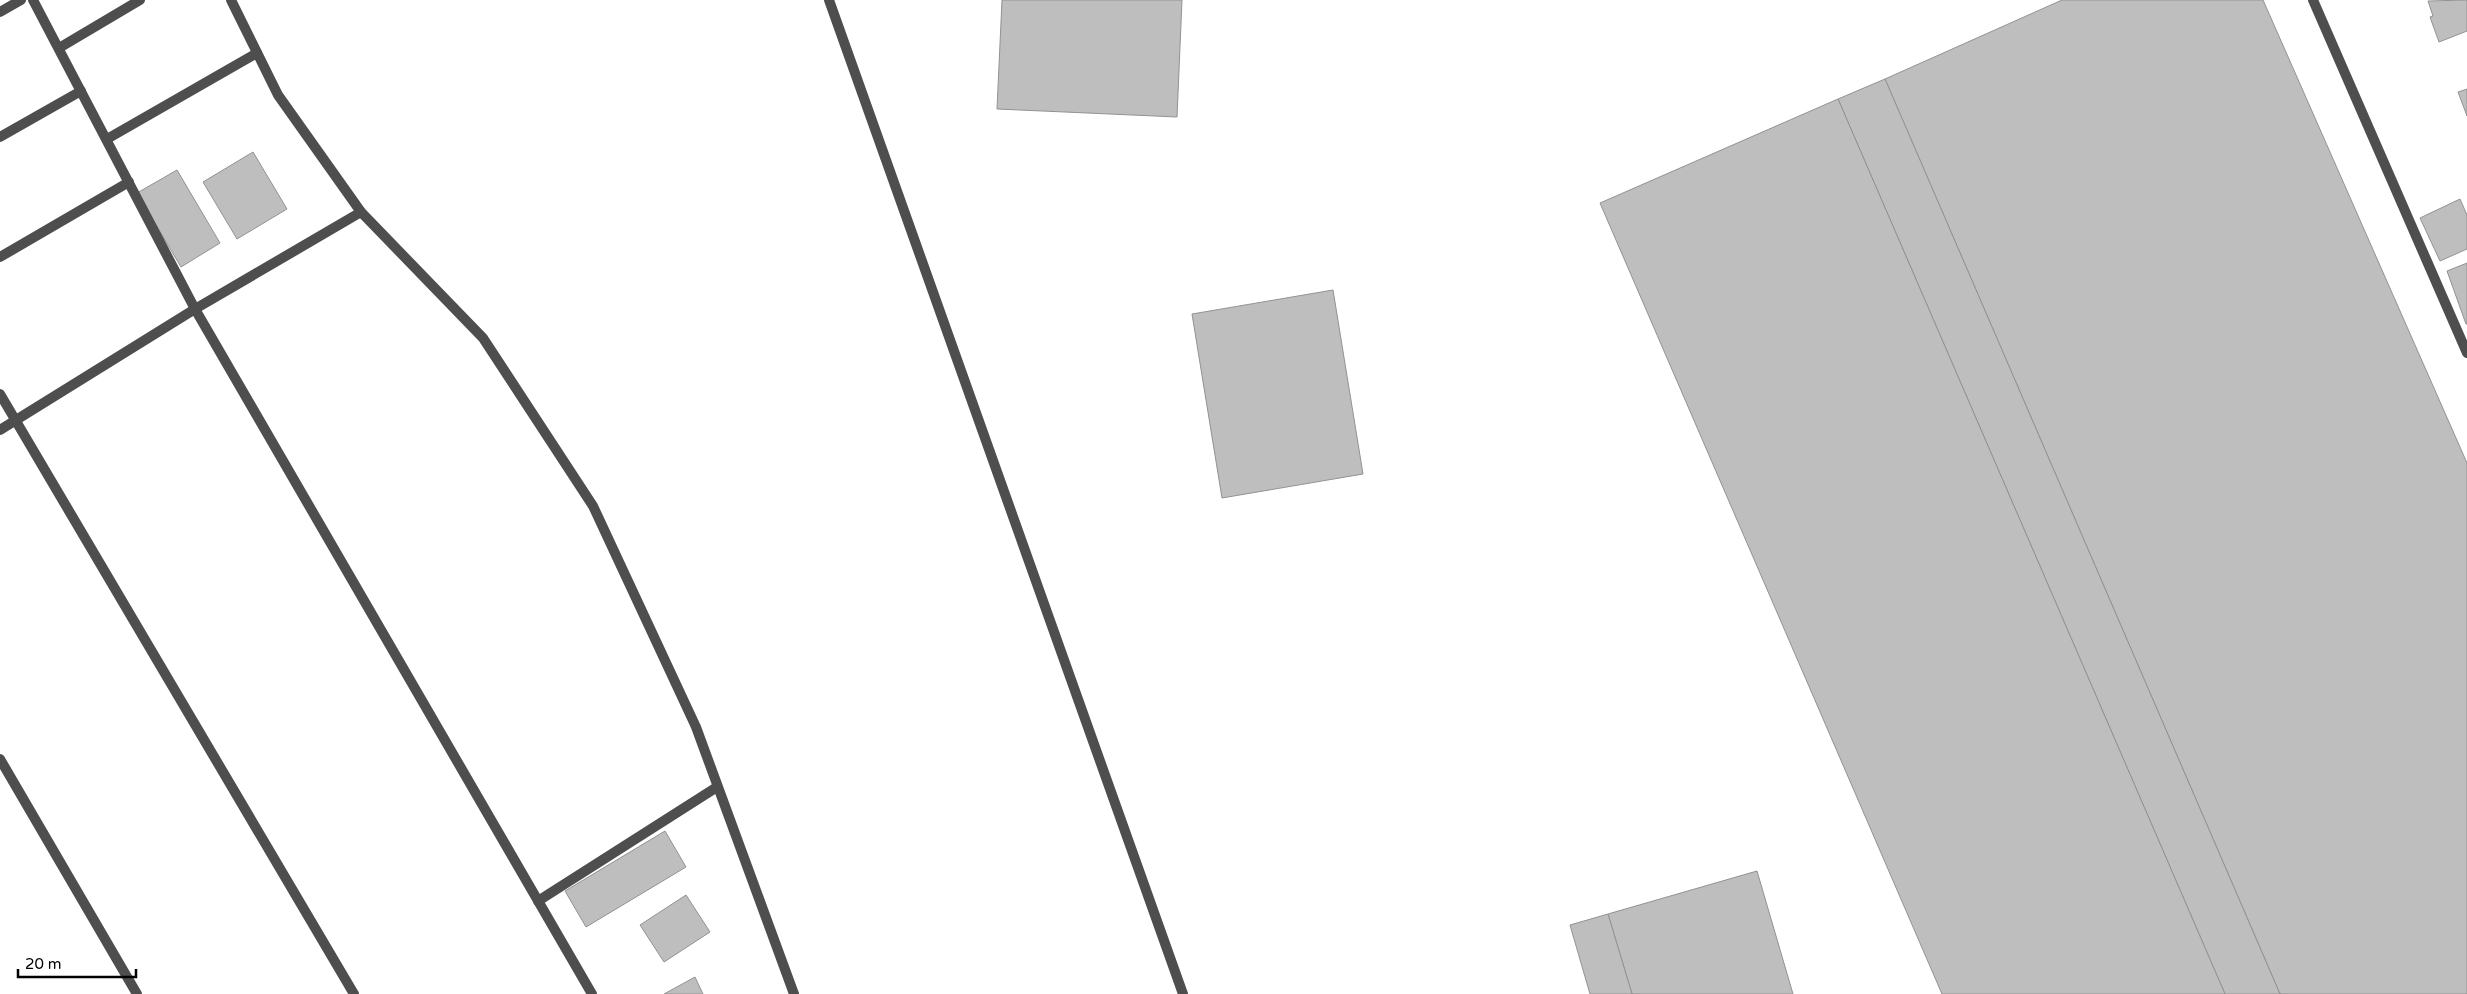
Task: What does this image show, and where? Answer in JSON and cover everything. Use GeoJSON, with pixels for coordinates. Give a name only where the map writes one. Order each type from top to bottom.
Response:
{"type":"FeatureCollection","features":[{"type":"Feature","properties":{"kind":"street"},"geometry":{"type":"LineString","coordinates":[[0,12],[21,0]]}},
{"type":"Feature","properties":{"kind":"street"},"geometry":{"type":"LineString","coordinates":[[34,0],[195,308],[592,994]]}},
{"type":"Feature","properties":{"kind":"street"},"geometry":{"type":"LineString","coordinates":[[59,48],[140,0]]}},
{"type":"Feature","properties":{"kind":"street"},"geometry":{"type":"LineString","coordinates":[[231,0],[278,95],[361,212],[483,338],[570,468],[593,506],[696,727],[794,994]]}},
{"type":"Feature","properties":{"kind":"street"},"geometry":{"type":"LineString","coordinates":[[829,0],[1183,994]]}},
{"type":"Feature","properties":{"kind":"street"},"geometry":{"type":"LineString","coordinates":[[2313,0],[2467,352]]}},
{"type":"Feature","properties":{"kind":"street"},"geometry":{"type":"LineString","coordinates":[[107,139],[257,53]]}},
{"type":"Feature","properties":{"kind":"street"},"geometry":{"type":"LineString","coordinates":[[0,137],[81,92]]}},
{"type":"Feature","properties":{"kind":"street"},"geometry":{"type":"LineString","coordinates":[[0,256],[129,182]]}},
{"type":"Feature","properties":{"kind":"street"},"geometry":{"type":"LineString","coordinates":[[0,430],[195,308],[361,212]]}},
{"type":"Feature","properties":{"kind":"street"},"geometry":{"type":"LineString","coordinates":[[0,394],[352,993]]}},
{"type":"Feature","properties":{"kind":"street"},"geometry":{"type":"LineString","coordinates":[[0,759],[138,994]]}},
{"type":"Feature","properties":{"kind":"street"},"geometry":{"type":"LineString","coordinates":[[538,901],[717,787]]}},
{"type":"Feature","properties":{"kind":"building"},"geometry":{"type":"Polygon","coordinates":[[[1002,0],[1182,0],[1177,117],[997,109],[1002,0]]]}},
{"type":"Feature","properties":{"kind":"building"},"geometry":{"type":"Polygon","coordinates":[[[2062,0],[2263,0],[2467,463],[2467,994],[2280,994],[1885,79],[2062,0]]]}},
{"type":"Feature","properties":{"kind":"building"},"geometry":{"type":"Polygon","coordinates":[[[2467,0],[2467,31],[2439,42],[2430,17],[2433,16],[2428,1],[2467,0]]]}},
{"type":"Feature","properties":{"kind":"building"},"geometry":{"type":"Polygon","coordinates":[[[1885,79],[2280,994],[2225,994],[1838,99],[1885,79]]]}},
{"type":"Feature","properties":{"kind":"building"},"geometry":{"type":"Polygon","coordinates":[[[2467,89],[2467,116],[2458,92],[2467,89]]]}},
{"type":"Feature","properties":{"kind":"building"},"geometry":{"type":"Polygon","coordinates":[[[1838,99],[2225,994],[1942,994],[1600,203],[1838,99]]]}},
{"type":"Feature","properties":{"kind":"building"},"geometry":{"type":"Polygon","coordinates":[[[253,152],[287,209],[237,239],[203,182],[253,152]]]}},
{"type":"Feature","properties":{"kind":"building"},"geometry":{"type":"Polygon","coordinates":[[[177,170],[220,243],[181,267],[137,193],[177,170]]]}},
{"type":"Feature","properties":{"kind":"building"},"geometry":{"type":"Polygon","coordinates":[[[2460,199],[2467,215],[2467,249],[2440,261],[2420,218],[2460,199]]]}},
{"type":"Feature","properties":{"kind":"building"},"geometry":{"type":"Polygon","coordinates":[[[2467,263],[2467,324],[2466,324],[2447,271],[2467,263]]]}},
{"type":"Feature","properties":{"kind":"building"},"geometry":{"type":"Polygon","coordinates":[[[1333,290],[1363,474],[1222,498],[1192,314],[1333,290]]]}},
{"type":"Feature","properties":{"kind":"building"},"geometry":{"type":"Polygon","coordinates":[[[665,831],[686,867],[586,927],[565,891],[665,831]]]}},
{"type":"Feature","properties":{"kind":"building"},"geometry":{"type":"Polygon","coordinates":[[[1757,871],[1793,994],[1632,994],[1608,914],[1757,871]]]}},
{"type":"Feature","properties":{"kind":"building"},"geometry":{"type":"Polygon","coordinates":[[[686,895],[710,932],[664,962],[640,925],[686,895]]]}},
{"type":"Feature","properties":{"kind":"building"},"geometry":{"type":"Polygon","coordinates":[[[1608,914],[1632,994],[1590,994],[1570,925],[1608,914]]]}},
{"type":"Feature","properties":{"kind":"building"},"geometry":{"type":"Polygon","coordinates":[[[695,977],[703,994],[664,994],[695,977]]]}}]}
